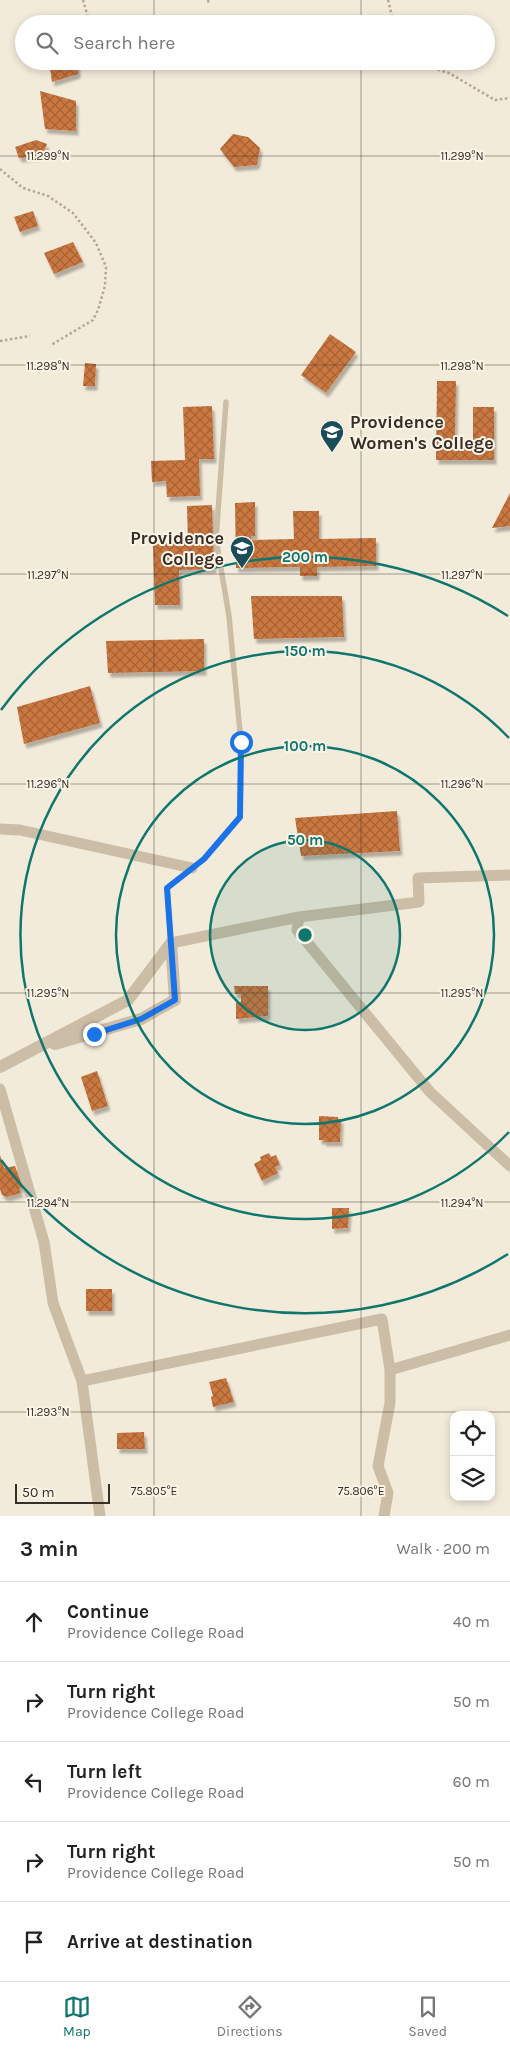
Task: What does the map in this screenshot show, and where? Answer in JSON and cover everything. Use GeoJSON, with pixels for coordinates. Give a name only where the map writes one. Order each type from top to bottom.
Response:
{"type":"FeatureCollection","features":[{"type":"Feature","properties":{"kind":"street"},"geometry":{"type":"LineString","coordinates":[[0,829],[20,830],[192,868]]}},
{"type":"Feature","properties":{"kind":"street"},"geometry":{"type":"LineString","coordinates":[[0,1068],[128,1000],[171,943],[299,918],[419,902],[418,878],[510,876]]}},
{"type":"Feature","properties":{"kind":"street"},"geometry":{"type":"LineString","coordinates":[[299,918],[296,930],[430,1092],[510,1166]]}},
{"type":"Feature","properties":{"kind":"street"},"geometry":{"type":"LineString","coordinates":[[36,1049],[141,1019],[175,1000],[171,943]]}},
{"type":"Feature","properties":{"kind":"street"},"geometry":{"type":"LineString","coordinates":[[0,1089],[44,1242],[53,1303],[82,1381],[100,1516]]}},
{"type":"Feature","properties":{"kind":"street"},"geometry":{"type":"LineString","coordinates":[[82,1381],[382,1320],[390,1370],[390,1403],[378,1466],[388,1493],[384,1516]]}},
{"type":"Feature","properties":{"kind":"street"},"geometry":{"type":"LineString","coordinates":[[390,1370],[510,1335]]}},
{"type":"Feature","properties":{"kind":"lane"},"geometry":{"type":"LineString","coordinates":[[171,943],[167,888],[204,859],[240,817],[241,742],[229,616],[216,539],[226,402]]}},
{"type":"Feature","properties":{"kind":"path"},"geometry":{"type":"LineString","coordinates":[[83,0],[87,15]]}},
{"type":"Feature","properties":{"kind":"path"},"geometry":{"type":"LineString","coordinates":[[208,0],[209,4]]}},
{"type":"Feature","properties":{"kind":"path"},"geometry":{"type":"LineString","coordinates":[[388,0],[392,15]]}},
{"type":"Feature","properties":{"kind":"path"},"geometry":{"type":"LineString","coordinates":[[439,70],[449,73],[495,100],[510,98]]}},
{"type":"Feature","properties":{"kind":"path"},"geometry":{"type":"LineString","coordinates":[[0,169],[23,188],[48,196],[73,213],[96,243],[106,267],[105,286],[93,320],[50,345]]}},
{"type":"Feature","properties":{"kind":"path"},"geometry":{"type":"LineString","coordinates":[[0,341],[30,336]]}},
{"type":"Feature","properties":{"kind":"building"},"geometry":{"type":"Polygon","coordinates":[[[50,70],[78,70],[78,74],[52,82],[50,70]]]}},
{"type":"Feature","properties":{"kind":"building"},"geometry":{"type":"Polygon","coordinates":[[[40,91],[76,101],[76,131],[45,129],[40,91]]]}},
{"type":"Feature","properties":{"kind":"building"},"geometry":{"type":"Polygon","coordinates":[[[233,134],[248,137],[260,148],[257,165],[234,167],[220,149],[233,134]]]}},
{"type":"Feature","properties":{"kind":"building"},"geometry":{"type":"Polygon","coordinates":[[[36,140],[47,144],[42,156],[19,158],[15,147],[36,140]]]}},
{"type":"Feature","properties":{"kind":"building"},"geometry":{"type":"Polygon","coordinates":[[[33,211],[38,226],[20,232],[14,217],[33,211]]]}},
{"type":"Feature","properties":{"kind":"building"},"geometry":{"type":"Polygon","coordinates":[[[73,242],[83,262],[54,274],[44,253],[73,242]]]}},
{"type":"Feature","properties":{"kind":"building"},"geometry":{"type":"Polygon","coordinates":[[[330,334],[356,352],[326,393],[301,375],[330,334]]]}},
{"type":"Feature","properties":{"kind":"building"},"geometry":{"type":"Polygon","coordinates":[[[85,363],[96,364],[95,386],[83,386],[85,363]]]}},
{"type":"Feature","properties":{"kind":"building"},"geometry":{"type":"Polygon","coordinates":[[[437,381],[456,381],[455,440],[473,440],[473,407],[494,407],[494,460],[436,460],[437,381]]]}},
{"type":"Feature","properties":{"kind":"building"},"geometry":{"type":"Polygon","coordinates":[[[212,406],[214,459],[199,459],[200,496],[167,497],[166,481],[152,482],[151,461],[185,460],[183,407],[212,406]]]}},
{"type":"Feature","properties":{"kind":"building"},"geometry":{"type":"Polygon","coordinates":[[[510,493],[510,526],[492,528],[510,493]]]}},
{"type":"Feature","properties":{"kind":"building"},"geometry":{"type":"Polygon","coordinates":[[[255,502],[255,536],[251,536],[251,540],[294,539],[293,511],[319,511],[319,539],[376,538],[376,566],[317,567],[317,576],[300,576],[300,567],[236,568],[235,503],[255,502]]]}},
{"type":"Feature","properties":{"kind":"building"},"geometry":{"type":"Polygon","coordinates":[[[212,505],[214,569],[179,570],[180,605],[155,605],[153,544],[188,543],[187,506],[212,505]]]}},
{"type":"Feature","properties":{"kind":"building"},"geometry":{"type":"Polygon","coordinates":[[[251,596],[342,596],[344,637],[254,639],[251,596]]]}},
{"type":"Feature","properties":{"kind":"building"},"geometry":{"type":"Polygon","coordinates":[[[204,639],[204,671],[108,673],[106,641],[204,639]]]}},
{"type":"Feature","properties":{"kind":"building"},"geometry":{"type":"Polygon","coordinates":[[[90,686],[100,723],[24,744],[17,707],[90,686]]]}},
{"type":"Feature","properties":{"kind":"building"},"geometry":{"type":"Polygon","coordinates":[[[397,811],[400,851],[301,856],[295,818],[397,811]]]}},
{"type":"Feature","properties":{"kind":"building"},"geometry":{"type":"Polygon","coordinates":[[[234,986],[268,986],[268,1016],[236,1019],[236,1003],[241,1002],[241,994],[235,994],[234,986]]]}},
{"type":"Feature","properties":{"kind":"building"},"geometry":{"type":"Polygon","coordinates":[[[97,1071],[108,1106],[92,1111],[81,1077],[97,1071]]]}},
{"type":"Feature","properties":{"kind":"building"},"geometry":{"type":"Polygon","coordinates":[[[319,1116],[338,1117],[338,1119],[341,1119],[340,1142],[323,1142],[324,1140],[319,1140],[319,1116]]]}},
{"type":"Feature","properties":{"kind":"building"},"geometry":{"type":"Polygon","coordinates":[[[269,1153],[271,1157],[276,1155],[280,1165],[275,1167],[278,1173],[262,1181],[254,1164],[261,1160],[260,1157],[269,1153]]]}},
{"type":"Feature","properties":{"kind":"building"},"geometry":{"type":"Polygon","coordinates":[[[0,1155],[4,1168],[15,1166],[23,1187],[19,1189],[21,1193],[7,1197],[2,1195],[0,1189],[0,1155]]]}},
{"type":"Feature","properties":{"kind":"building"},"geometry":{"type":"Polygon","coordinates":[[[332,1208],[349,1208],[348,1228],[332,1229],[332,1208]]]}},
{"type":"Feature","properties":{"kind":"building"},"geometry":{"type":"Polygon","coordinates":[[[86,1289],[112,1289],[112,1311],[86,1311],[86,1289]]]}},
{"type":"Feature","properties":{"kind":"building"},"geometry":{"type":"Polygon","coordinates":[[[226,1378],[234,1402],[213,1407],[211,1397],[213,1396],[209,1382],[226,1378]]]}},
{"type":"Feature","properties":{"kind":"building"},"geometry":{"type":"Polygon","coordinates":[[[144,1432],[145,1449],[117,1449],[117,1433],[144,1432]]]}},
{"type":"Feature","properties":{"kind":"place","name":"Providence Women's College"},"geometry":{"type":"Point","coordinates":[332,453]}},
{"type":"Feature","properties":{"kind":"place","name":"Providence College"},"geometry":{"type":"Point","coordinates":[242,569]}},
{"type":"Feature","properties":{"kind":"route"},"geometry":{"type":"LineString","coordinates":[[94,1034],[141,1019],[175,1000],[167,888],[204,859],[240,817],[241,742]]}}]}
